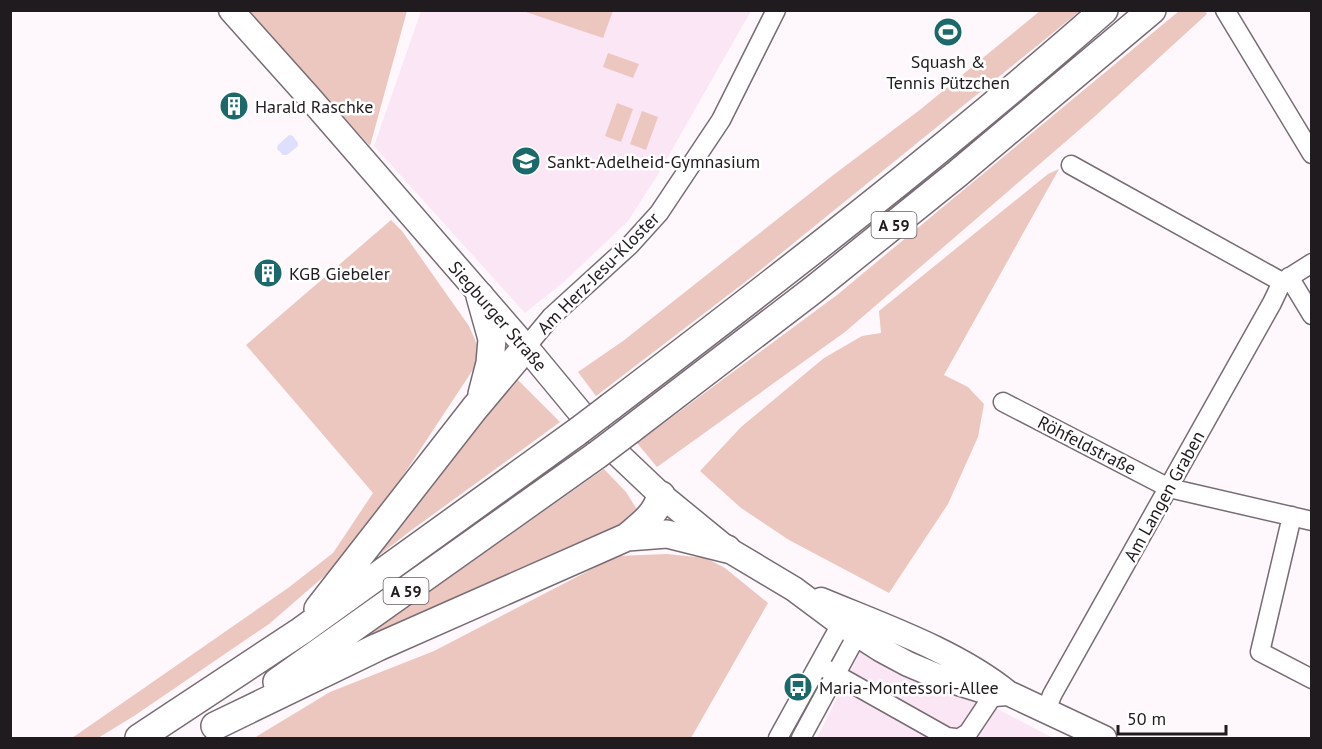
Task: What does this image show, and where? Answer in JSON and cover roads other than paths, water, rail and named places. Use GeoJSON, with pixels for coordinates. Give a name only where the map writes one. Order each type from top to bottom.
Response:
{"type":"FeatureCollection","features":[{"type":"Feature","properties":{"kind":"highway","name":"A 59"},"geometry":{"type":"LineString","coordinates":[[139,738],[301,631],[610,408],[804,259],[959,134],[1104,10]]}},
{"type":"Feature","properties":{"kind":"highway","name":"A 59"},"geometry":{"type":"LineString","coordinates":[[205,732],[630,430],[813,290],[957,174],[1152,10]]}},
{"type":"Feature","properties":{"kind":"highway"},"geometry":{"type":"LineString","coordinates":[[480,296],[492,339],[490,363],[480,401]]}},
{"type":"Feature","properties":{"kind":"highway"},"geometry":{"type":"LineString","coordinates":[[301,631],[480,401],[526,346]]}},
{"type":"Feature","properties":{"kind":"highway"},"geometry":{"type":"LineString","coordinates":[[205,732],[378,647],[627,537],[653,515],[661,495]]}},
{"type":"Feature","properties":{"kind":"highway"},"geometry":{"type":"LineString","coordinates":[[627,537],[667,534],[728,549]]}},
{"type":"Feature","properties":{"kind":"main road","name":"Siegburger Straße"},"geometry":{"type":"LineString","coordinates":[[231,10],[526,346],[603,440],[661,495],[728,549],[855,625],[908,664],[939,677],[1000,691],[1104,738]]}},
{"type":"Feature","properties":{"kind":"street","name":"Am Herz-Jesu-Kloster"},"geometry":{"type":"LineString","coordinates":[[526,346],[551,317],[630,245],[659,213],[721,120],[776,10]]}},
{"type":"Feature","properties":{"kind":"street"},"geometry":{"type":"LineString","coordinates":[[1226,10],[1311,154]]}},
{"type":"Feature","properties":{"kind":"street"},"geometry":{"type":"LineString","coordinates":[[1071,165],[1285,280],[1311,315]]}},
{"type":"Feature","properties":{"kind":"street","name":"Am Langen Graben"},"geometry":{"type":"LineString","coordinates":[[1046,711],[1052,695],[1285,280],[1311,263]]}},
{"type":"Feature","properties":{"kind":"street","name":"Röhfeldstraße"},"geometry":{"type":"LineString","coordinates":[[1004,402],[1169,488],[1311,521]]}},
{"type":"Feature","properties":{"kind":"street"},"geometry":{"type":"LineString","coordinates":[[1292,516],[1260,652],[1311,680]]}},
{"type":"Feature","properties":{"kind":"street"},"geometry":{"type":"LineString","coordinates":[[778,738],[819,665],[855,625]]}},
{"type":"Feature","properties":{"kind":"street"},"geometry":{"type":"LineString","coordinates":[[801,738],[836,675],[855,625]]}},
{"type":"Feature","properties":{"kind":"street"},"geometry":{"type":"LineString","coordinates":[[819,665],[947,737],[957,738],[968,733],[1000,691]]}},
{"type":"Feature","properties":{"kind":"water"},"geometry":{"type":"Polygon","coordinates":[[[289,135],[293,136],[298,146],[287,155],[283,155],[277,149],[278,145],[289,135]]]}},
{"type":"Feature","properties":{"kind":"place","name":"Squash & Tennis Pützchen"},"geometry":{"type":"Point","coordinates":[948,32]}},
{"type":"Feature","properties":{"kind":"place","name":"Harald Raschke"},"geometry":{"type":"Point","coordinates":[234,106]}},
{"type":"Feature","properties":{"kind":"place","name":"Sankt-Adelheid-Gymnasium"},"geometry":{"type":"Point","coordinates":[526,161]}},
{"type":"Feature","properties":{"kind":"place","name":"KGB Giebeler"},"geometry":{"type":"Point","coordinates":[268,273]}},
{"type":"Feature","properties":{"kind":"place","name":"Maria-Montessori-Allee"},"geometry":{"type":"Point","coordinates":[798,687]}}]}
